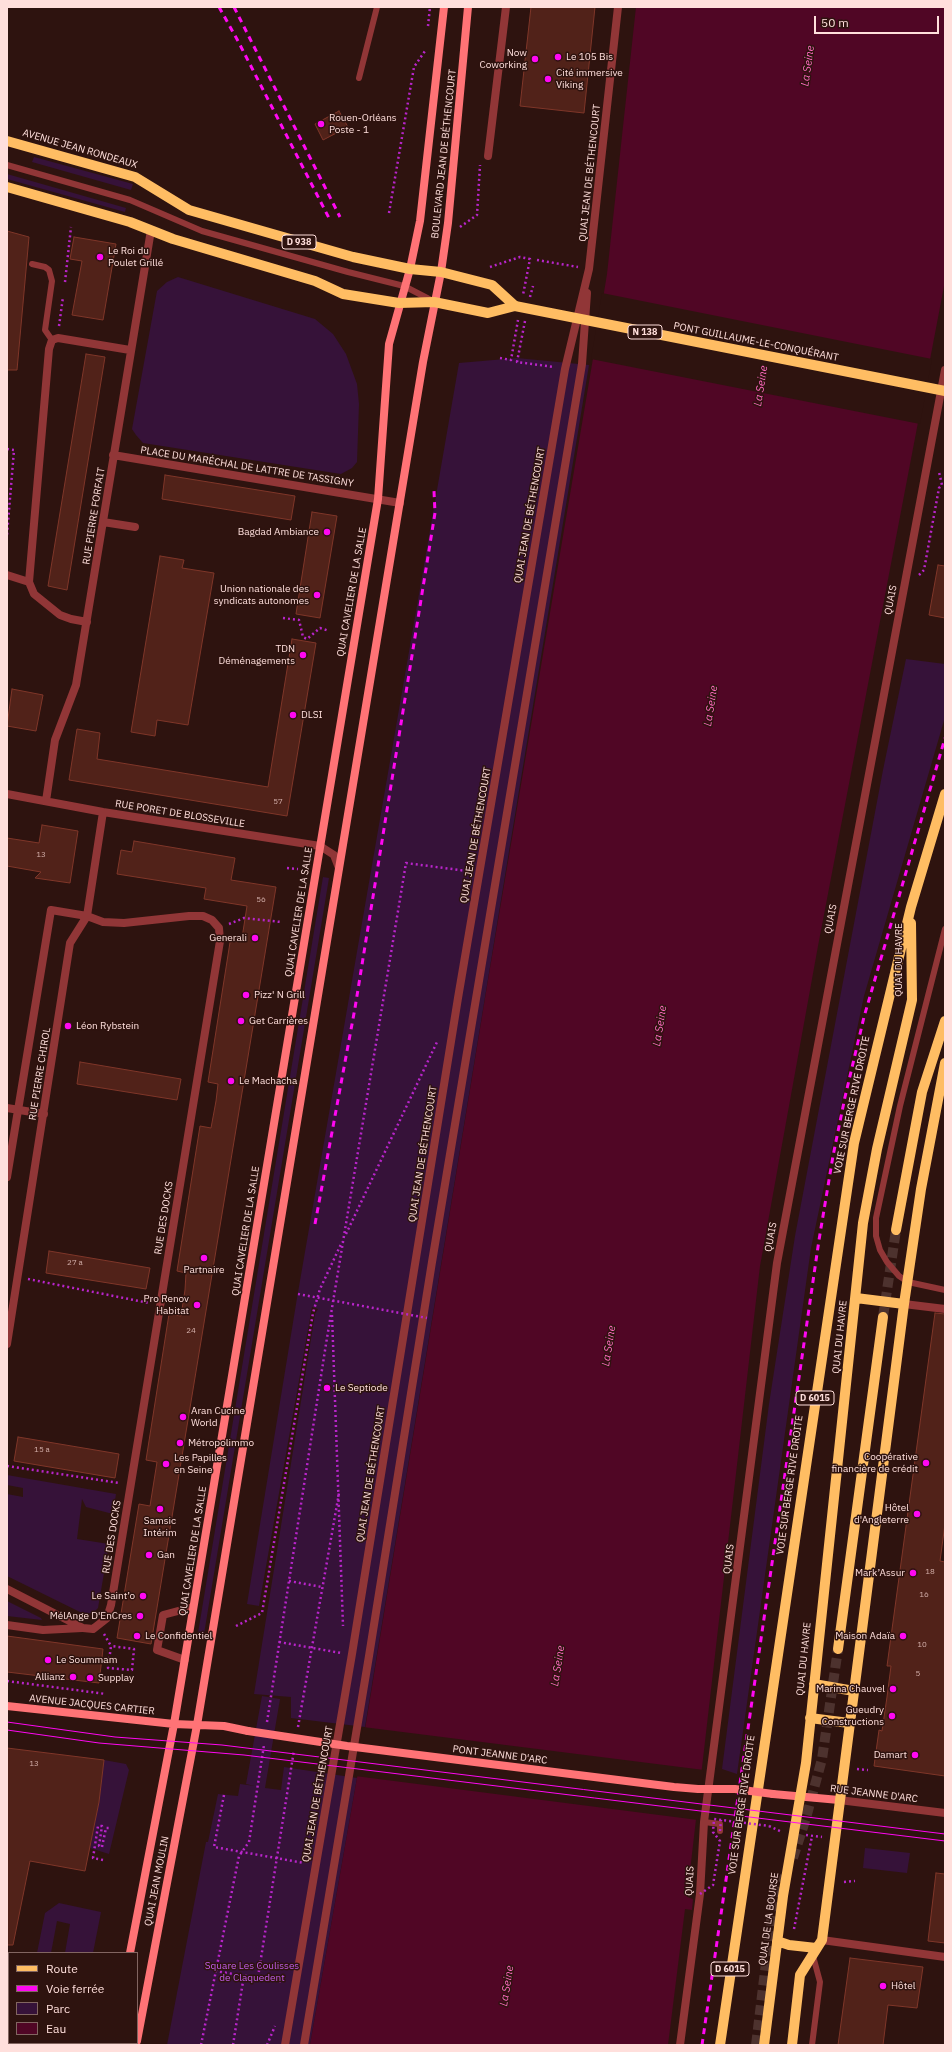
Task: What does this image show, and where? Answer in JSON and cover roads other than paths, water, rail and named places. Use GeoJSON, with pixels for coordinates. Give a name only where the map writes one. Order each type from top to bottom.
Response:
{"type":"FeatureCollection","features":[{"type":"Feature","properties":{"kind":"main road","name":"BOULEVARD JEAN DE BÉTHENCOURT"},"geometry":{"type":"LineString","coordinates":[[410,269],[421,212],[444,7]]}},
{"type":"Feature","properties":{"kind":"main road","name":"BOULEVARD JEAN DE BÉTHENCOURT"},"geometry":{"type":"LineString","coordinates":[[434,302],[441,272],[449,207],[468,7]]}},
{"type":"Feature","properties":{"kind":"main road","name":"AVENUE JEAN RONDEAUX"},"geometry":{"type":"LineString","coordinates":[[7,141],[135,177],[189,210],[353,257],[410,269],[441,272]]}},
{"type":"Feature","properties":{"kind":"main road"},"geometry":{"type":"LineString","coordinates":[[7,187],[150,230],[173,239],[316,281],[344,294],[399,303]]}},
{"type":"Feature","properties":{"kind":"main road","name":"QUAI CAVELIER DE LA SALLE"},"geometry":{"type":"LineString","coordinates":[[174,1724],[378,499],[389,344],[399,303],[410,269]]}},
{"type":"Feature","properties":{"kind":"main road","name":"PONT GUILLAUME-LE-CONQUÉRANT"},"geometry":{"type":"LineString","coordinates":[[441,272],[466,277],[492,285],[517,310]]}},
{"type":"Feature","properties":{"kind":"main road","name":"PONT GUILLAUME-LE-CONQUÉRANT"},"geometry":{"type":"LineString","coordinates":[[434,302],[488,313],[517,310],[945,391]]}},
{"type":"Feature","properties":{"kind":"main road"},"geometry":{"type":"LineString","coordinates":[[197,1725],[434,302]]}},
{"type":"Feature","properties":{"kind":"main road","name":"N 138"},"geometry":{"type":"LineString","coordinates":[[399,303],[434,302]]}},
{"type":"Feature","properties":{"kind":"main road","name":"VOIE SUR BERGE RIVE DROITE"},"geometry":{"type":"LineString","coordinates":[[720,2045],[854,1143],[911,907],[945,794]]}},
{"type":"Feature","properties":{"kind":"main road","name":"QUAI DU HAVRE"},"geometry":{"type":"LineString","coordinates":[[801,1796],[863,1223],[874,1164],[912,1000],[911,907]]}},
{"type":"Feature","properties":{"kind":"main road"},"geometry":{"type":"LineString","coordinates":[[896,1230],[922,1092],[945,1021]]}},
{"type":"Feature","properties":{"kind":"main road"},"geometry":{"type":"LineString","coordinates":[[792,2045],[800,1975],[817,1948],[850,1723],[904,1304],[921,1189],[945,1063]]}},
{"type":"Feature","properties":{"kind":"main road"},"geometry":{"type":"LineString","coordinates":[[856,1298],[904,1304]]}},
{"type":"Feature","properties":{"kind":"main road"},"geometry":{"type":"LineString","coordinates":[[838,1649],[883,1317]]}},
{"type":"Feature","properties":{"kind":"main road"},"geometry":{"type":"LineString","coordinates":[[814,1684],[854,1691]]}},
{"type":"Feature","properties":{"kind":"main road","name":"AVENUE JACQUES CARTIER"},"geometry":{"type":"LineString","coordinates":[[7,1706],[174,1724],[197,1725]]}},
{"type":"Feature","properties":{"kind":"main road"},"geometry":{"type":"LineString","coordinates":[[810,1718],[850,1723]]}},
{"type":"Feature","properties":{"kind":"main road","name":"QUAI JEAN MOULIN"},"geometry":{"type":"LineString","coordinates":[[130,1952],[174,1724]]}},
{"type":"Feature","properties":{"kind":"main road","name":"PONT JEANNE D'ARC"},"geometry":{"type":"LineString","coordinates":[[197,1725],[224,1726],[248,1731],[355,1746],[674,1787],[698,1789],[735,1789],[801,1796]]}},
{"type":"Feature","properties":{"kind":"main road","name":"QUAI JEAN MOULIN"},"geometry":{"type":"LineString","coordinates":[[138,2038],[197,1725]]}},
{"type":"Feature","properties":{"kind":"main road","name":"RUE JEANNE D'ARC"},"geometry":{"type":"LineString","coordinates":[[801,1796],[839,1800]]}},
{"type":"Feature","properties":{"kind":"main road","name":"QUAI DE LA BOURSE"},"geometry":{"type":"LineString","coordinates":[[764,2045],[783,1896],[801,1796]]}},
{"type":"Feature","properties":{"kind":"main road"},"geometry":{"type":"LineString","coordinates":[[778,1941],[789,1945],[817,1948]]}},
{"type":"Feature","properties":{"kind":"street"},"geometry":{"type":"LineString","coordinates":[[488,156],[506,7]]}},
{"type":"Feature","properties":{"kind":"street","name":"QUAI JEAN DE BÉTHENCOURT"},"geometry":{"type":"LineString","coordinates":[[304,2045],[369,1656],[432,1262],[582,364],[589,269],[618,7]]}},
{"type":"Feature","properties":{"kind":"street","name":"RUE PIERRE FORFAIT"},"geometry":{"type":"LineString","coordinates":[[46,801],[55,740],[75,690],[150,230]]}},
{"type":"Feature","properties":{"kind":"street","name":"QUAI JEAN DE BÉTHENCOURT"},"geometry":{"type":"LineString","coordinates":[[285,2045],[352,1654],[480,872],[565,369],[589,269]]}},
{"type":"Feature","properties":{"kind":"street"},"geometry":{"type":"LineString","coordinates":[[87,622],[60,615],[34,594],[29,582],[49,349],[52,340],[58,338],[130,350]]}},
{"type":"Feature","properties":{"kind":"street","name":"QUAIS"},"geometry":{"type":"LineString","coordinates":[[680,2045],[700,1894],[704,1822],[777,1262],[945,370]]}},
{"type":"Feature","properties":{"kind":"street","name":"PLACE DU MARÉCHAL DE LATTRE DE TASSIGNY"},"geometry":{"type":"LineString","coordinates":[[114,455],[400,503]]}},
{"type":"Feature","properties":{"kind":"street"},"geometry":{"type":"LineString","coordinates":[[103,522],[135,527]]}},
{"type":"Feature","properties":{"kind":"street"},"geometry":{"type":"LineString","coordinates":[[7,575],[29,582]]}},
{"type":"Feature","properties":{"kind":"street","name":"RUE PORET DE BLOSSEVILLE"},"geometry":{"type":"LineString","coordinates":[[7,794],[103,812],[320,846],[334,855],[340,868]]}},
{"type":"Feature","properties":{"kind":"street","name":"RUE PIERRE CHIROL"},"geometry":{"type":"LineString","coordinates":[[7,1344],[10,1307],[18,1277],[70,943],[87,916],[103,812]]}},
{"type":"Feature","properties":{"kind":"street","name":"RUE DES DOCKS"},"geometry":{"type":"LineString","coordinates":[[7,1625],[42,1630],[93,1629],[107,1618],[111,1605],[220,941],[218,928],[212,920],[203,916],[124,924],[103,922],[87,916],[51,910],[18,1110]]}},
{"type":"Feature","properties":{"kind":"street"},"geometry":{"type":"LineString","coordinates":[[7,1108],[44,1114]]}},
{"type":"Feature","properties":{"kind":"street"},"geometry":{"type":"LineString","coordinates":[[7,1177],[18,1110]]}},
{"type":"Feature","properties":{"kind":"street"},"geometry":{"type":"LineString","coordinates":[[904,1304],[945,1309]]}},
{"type":"Feature","properties":{"kind":"street"},"geometry":{"type":"LineString","coordinates":[[7,1589],[83,1628]]}},
{"type":"Feature","properties":{"kind":"street"},"geometry":{"type":"LineString","coordinates":[[185,1660],[157,1650],[160,1629],[163,1615],[193,1607]]}},
{"type":"Feature","properties":{"kind":"street","name":"RUE JEANNE D'ARC"},"geometry":{"type":"LineString","coordinates":[[839,1800],[945,1813]]}},
{"type":"Feature","properties":{"kind":"street"},"geometry":{"type":"LineString","coordinates":[[817,1948],[945,1957]]}},
{"type":"Feature","properties":{"kind":"lane"},"geometry":{"type":"LineString","coordinates":[[358,78],[377,7]]}},
{"type":"Feature","properties":{"kind":"lane"},"geometry":{"type":"LineString","coordinates":[[7,165],[130,200],[202,231],[348,272],[404,286],[434,302]]}},
{"type":"Feature","properties":{"kind":"lane"},"geometry":{"type":"LineString","coordinates":[[32,264],[45,267],[49,270],[52,281],[46,330],[52,340]]}},
{"type":"Feature","properties":{"kind":"lane"},"geometry":{"type":"LineString","coordinates":[[945,929],[900,1106],[876,1218],[876,1236],[880,1250],[892,1269],[908,1282],[945,1290]]}},
{"type":"Feature","properties":{"kind":"lane"},"geometry":{"type":"LineString","coordinates":[[704,1822],[720,1824],[720,1831]]}},
{"type":"Feature","properties":{"kind":"lane"},"geometry":{"type":"LineString","coordinates":[[812,2045],[820,1982],[817,1948]]}},
{"type":"Feature","properties":{"kind":"water","name":"La Seine"},"geometry":{"type":"Polygon","coordinates":[[[636,7],[945,7],[945,281],[818,946],[760,1266],[687,1897],[693,1899],[692,1910],[685,1909],[668,2045],[310,2045],[357,1778],[489,974],[607,274],[636,7]]]}},
{"type":"Feature","properties":{"kind":"tunnel"},"geometry":{"type":"LineString","coordinates":[[883,1317],[896,1230]]}},
{"type":"Feature","properties":{"kind":"tunnel"},"geometry":{"type":"LineString","coordinates":[[793,1858],[806,1818],[822,1759],[838,1649]]}},
{"type":"Feature","properties":{"kind":"tunnel"},"geometry":{"type":"LineString","coordinates":[[756,2045],[773,1905],[785,1876]]}},
{"type":"Feature","properties":{"kind":"tram line"},"geometry":{"type":"LineString","coordinates":[[7,1722],[115,1737],[222,1745],[945,1834]]}},
{"type":"Feature","properties":{"kind":"tram line"},"geometry":{"type":"LineString","coordinates":[[7,1730],[99,1743],[244,1755],[945,1841]]}},
{"type":"Feature","properties":{"kind":"railway"},"geometry":{"type":"LineString","coordinates":[[219,7],[330,220]]}},
{"type":"Feature","properties":{"kind":"railway"},"geometry":{"type":"LineString","coordinates":[[234,7],[340,217]]}},
{"type":"Feature","properties":{"kind":"railway"},"geometry":{"type":"LineString","coordinates":[[315,1224],[355,1008],[435,513],[434,491]]}},
{"type":"Feature","properties":{"kind":"railway"},"geometry":{"type":"LineString","coordinates":[[702,2045],[819,1240],[833,1156],[864,1017],[945,738]]}},
{"type":"Feature","properties":{"kind":"place","name":"Le 105 Bis"},"geometry":{"type":"Point","coordinates":[558,57]}},
{"type":"Feature","properties":{"kind":"place","name":"Now Coworking"},"geometry":{"type":"Point","coordinates":[535,59]}},
{"type":"Feature","properties":{"kind":"place","name":"Cité immersive Viking"},"geometry":{"type":"Point","coordinates":[548,79]}},
{"type":"Feature","properties":{"kind":"place","name":"Rouen-Orléans Poste - 1"},"geometry":{"type":"Point","coordinates":[321,124]}},
{"type":"Feature","properties":{"kind":"place","name":"Le Roi du Poulet Grillé"},"geometry":{"type":"Point","coordinates":[100,257]}},
{"type":"Feature","properties":{"kind":"place","name":"Bagdad Ambiance"},"geometry":{"type":"Point","coordinates":[327,532]}},
{"type":"Feature","properties":{"kind":"place","name":"Union nationale des syndicats autonomes"},"geometry":{"type":"Point","coordinates":[317,595]}},
{"type":"Feature","properties":{"kind":"place","name":"TDN Déménagements"},"geometry":{"type":"Point","coordinates":[303,655]}},
{"type":"Feature","properties":{"kind":"place","name":"DLSI"},"geometry":{"type":"Point","coordinates":[293,715]}},
{"type":"Feature","properties":{"kind":"place","name":"Generali"},"geometry":{"type":"Point","coordinates":[255,938]}},
{"type":"Feature","properties":{"kind":"place","name":"Pizz' N Grill"},"geometry":{"type":"Point","coordinates":[246,995]}},
{"type":"Feature","properties":{"kind":"place","name":"Get Carrières"},"geometry":{"type":"Point","coordinates":[241,1021]}},
{"type":"Feature","properties":{"kind":"place","name":"Léon Rybstein"},"geometry":{"type":"Point","coordinates":[68,1026]}},
{"type":"Feature","properties":{"kind":"place","name":"Le Machacha"},"geometry":{"type":"Point","coordinates":[231,1081]}},
{"type":"Feature","properties":{"kind":"place","name":"Partnaire"},"geometry":{"type":"Point","coordinates":[204,1258]}},
{"type":"Feature","properties":{"kind":"place","name":"Pro Renov Habitat"},"geometry":{"type":"Point","coordinates":[197,1305]}},
{"type":"Feature","properties":{"kind":"place","name":"Le Septiode"},"geometry":{"type":"Point","coordinates":[327,1388]}},
{"type":"Feature","properties":{"kind":"place","name":"Aran Cucine World"},"geometry":{"type":"Point","coordinates":[183,1417]}},
{"type":"Feature","properties":{"kind":"place","name":"Métropolimmo"},"geometry":{"type":"Point","coordinates":[180,1443]}},
{"type":"Feature","properties":{"kind":"place","name":"Coopérative financière de crédit"},"geometry":{"type":"Point","coordinates":[926,1463]}},
{"type":"Feature","properties":{"kind":"place","name":"Les Papilles en Seine"},"geometry":{"type":"Point","coordinates":[166,1464]}},
{"type":"Feature","properties":{"kind":"place","name":"Samsic Intérim"},"geometry":{"type":"Point","coordinates":[160,1509]}},
{"type":"Feature","properties":{"kind":"place","name":"Hôtel d'Angleterre"},"geometry":{"type":"Point","coordinates":[917,1514]}},
{"type":"Feature","properties":{"kind":"place","name":"Gan"},"geometry":{"type":"Point","coordinates":[149,1555]}},
{"type":"Feature","properties":{"kind":"place","name":"Mark’Assur"},"geometry":{"type":"Point","coordinates":[913,1573]}},
{"type":"Feature","properties":{"kind":"place","name":"Le Saint’o"},"geometry":{"type":"Point","coordinates":[143,1596]}},
{"type":"Feature","properties":{"kind":"place","name":"MélAnge D'EnCres"},"geometry":{"type":"Point","coordinates":[140,1616]}},
{"type":"Feature","properties":{"kind":"place","name":"Le Confidentiel"},"geometry":{"type":"Point","coordinates":[137,1636]}},
{"type":"Feature","properties":{"kind":"place","name":"Maison Adaïa"},"geometry":{"type":"Point","coordinates":[903,1636]}},
{"type":"Feature","properties":{"kind":"place","name":"Le Soummam"},"geometry":{"type":"Point","coordinates":[48,1660]}},
{"type":"Feature","properties":{"kind":"place","name":"Allianz"},"geometry":{"type":"Point","coordinates":[73,1677]}},
{"type":"Feature","properties":{"kind":"place","name":"Supplay"},"geometry":{"type":"Point","coordinates":[90,1678]}},
{"type":"Feature","properties":{"kind":"place","name":"Marina Chauvel"},"geometry":{"type":"Point","coordinates":[893,1689]}},
{"type":"Feature","properties":{"kind":"place","name":"Gueudry Constructions"},"geometry":{"type":"Point","coordinates":[892,1716]}},
{"type":"Feature","properties":{"kind":"place","name":"Damart"},"geometry":{"type":"Point","coordinates":[915,1755]}},
{"type":"Feature","properties":{"kind":"place","name":"Hôtel"},"geometry":{"type":"Point","coordinates":[883,1986]}},
{"type":"Feature","properties":{"kind":"park label","name":"Square Les Coulisses de Claquedent"},"geometry":{"type":"Point","coordinates":[252,1972]}}]}
